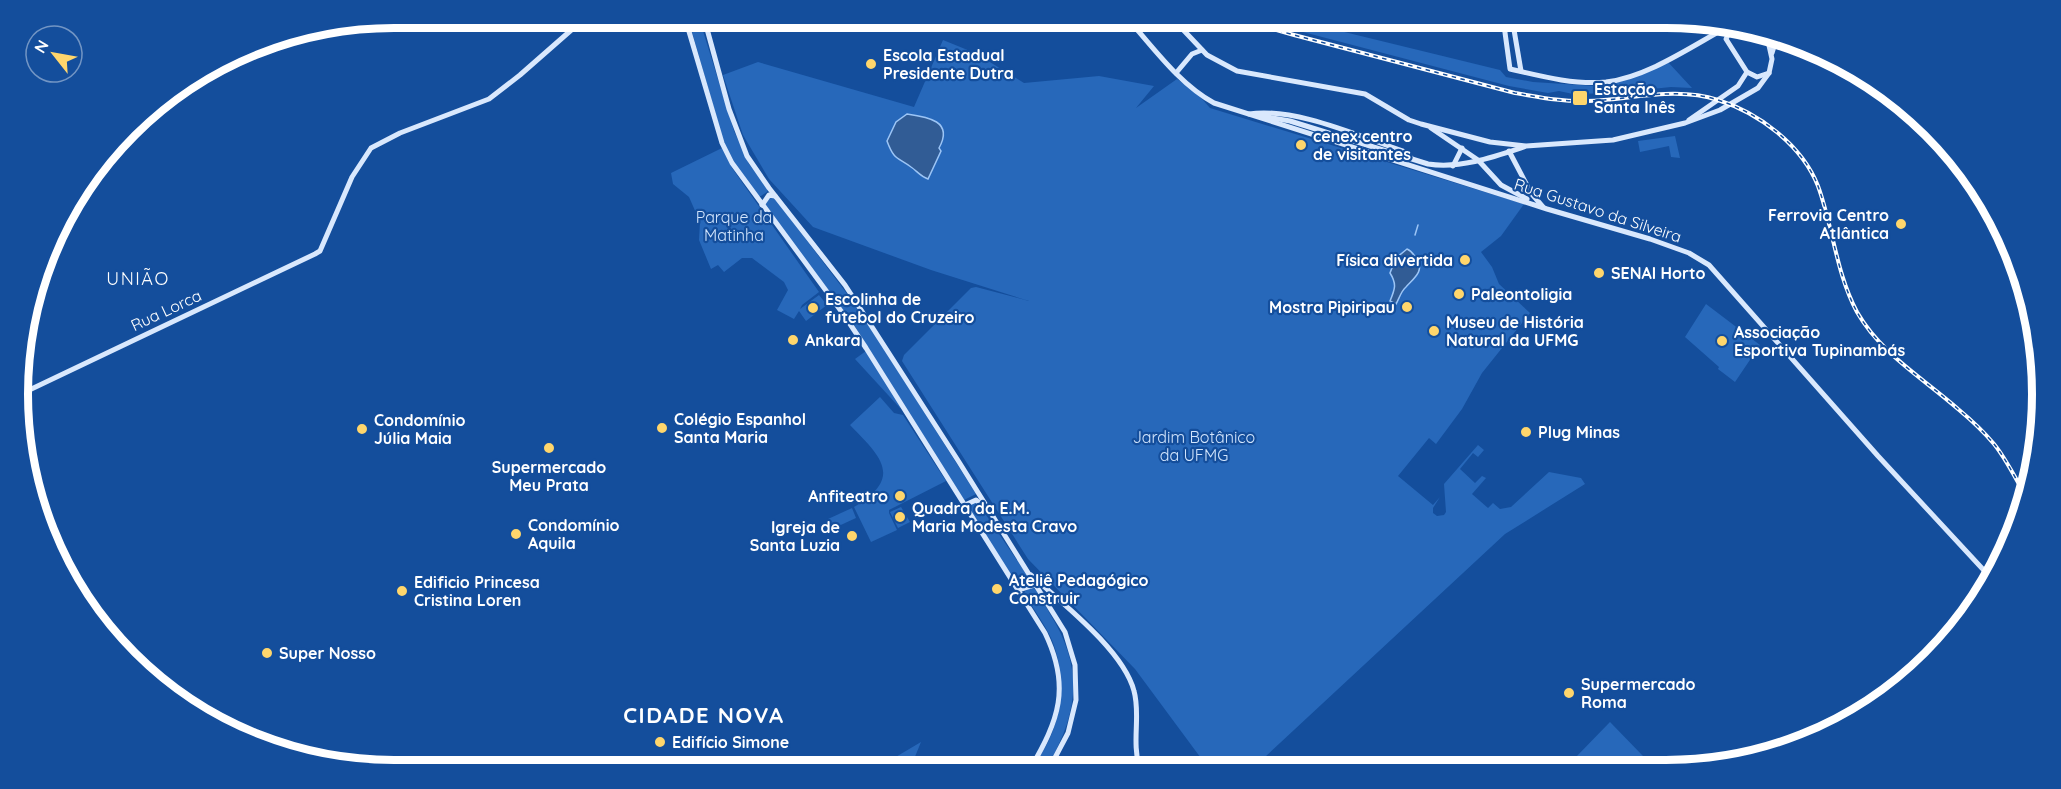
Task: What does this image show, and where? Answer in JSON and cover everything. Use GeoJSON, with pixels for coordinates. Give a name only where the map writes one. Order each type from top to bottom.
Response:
{"type":"FeatureCollection","features":[{"type":"Feature","properties":{"kind":"main road","name":"Rua Lorca"},"geometry":{"type":"LineString","coordinates":[[28,391],[320,251],[352,177],[371,148],[400,132],[489,99],[574,28]]}},
{"type":"Feature","properties":{"kind":"main road"},"geometry":{"type":"LineString","coordinates":[[689,28],[722,143],[736,170],[844,315],[1045,633],[1058,667],[1059,702],[1054,723],[1036,760]]}},
{"type":"Feature","properties":{"kind":"main road"},"geometry":{"type":"LineString","coordinates":[[707,28],[738,137],[747,156],[775,196],[845,285],[1065,632],[1075,665],[1076,700],[1063,745],[1054,760]]}},
{"type":"Feature","properties":{"kind":"main road","name":"Rua Gustavo da Silveira"},"geometry":{"type":"LineString","coordinates":[[1136,28],[1176,73],[1210,101],[1544,208],[1650,239],[1689,254],[1708,265],[1878,456],[1986,573]]}},
{"type":"Feature","properties":{"kind":"main road"},"geometry":{"type":"LineString","coordinates":[[1181,28],[1217,62],[1238,70],[1370,95],[1409,120],[1503,144],[1526,147],[1613,140],[1685,123],[1720,110],[1758,88],[1769,73],[1772,64],[1768,43]]}},
{"type":"Feature","properties":{"kind":"main road"},"geometry":{"type":"LineString","coordinates":[[1504,28],[1510,69],[1574,81],[1607,82],[1641,72],[1716,33],[1726,39],[1747,72],[1757,77],[1769,73]]}},
{"type":"Feature","properties":{"kind":"main road"},"geometry":{"type":"LineString","coordinates":[[1514,28],[1521,71]]}},
{"type":"Feature","properties":{"kind":"main road"},"geometry":{"type":"LineString","coordinates":[[1726,39],[1727,34]]}},
{"type":"Feature","properties":{"kind":"main road"},"geometry":{"type":"LineString","coordinates":[[1771,55],[1774,45]]}},
{"type":"Feature","properties":{"kind":"main road"},"geometry":{"type":"LineString","coordinates":[[1176,73],[1192,54],[1202,50]]}},
{"type":"Feature","properties":{"kind":"main road"},"geometry":{"type":"LineString","coordinates":[[1685,123],[1738,86],[1747,72]]}},
{"type":"Feature","properties":{"kind":"main road","name":"Rua Gustavo da Silveira"},"geometry":{"type":"LineString","coordinates":[[1247,114],[1290,121],[1428,165],[1453,166],[1526,147]]}},
{"type":"Feature","properties":{"kind":"main road"},"geometry":{"type":"LineString","coordinates":[[1429,126],[1478,160],[1501,185],[1544,208]]}},
{"type":"Feature","properties":{"kind":"main road"},"geometry":{"type":"LineString","coordinates":[[1503,144],[1515,161],[1531,193],[1544,208]]}},
{"type":"Feature","properties":{"kind":"main road"},"geometry":{"type":"LineString","coordinates":[[1515,161],[1518,154],[1526,147]]}},
{"type":"Feature","properties":{"kind":"main road"},"geometry":{"type":"LineString","coordinates":[[1453,166],[1462,148]]}},
{"type":"Feature","properties":{"kind":"main road"},"geometry":{"type":"LineString","coordinates":[[756,197],[763,197],[769,188]]}},
{"type":"Feature","properties":{"kind":"main road"},"geometry":{"type":"LineString","coordinates":[[762,205],[769,195],[775,196]]}},
{"type":"Feature","properties":{"kind":"main road"},"geometry":{"type":"LineString","coordinates":[[965,505],[977,500],[988,516],[994,520]]}},
{"type":"Feature","properties":{"kind":"main road"},"geometry":{"type":"LineString","coordinates":[[1026,570],[1113,654],[1131,683],[1135,693],[1135,747],[1138,760]]}},
{"type":"Feature","properties":{"kind":"main road"},"geometry":{"type":"LineString","coordinates":[[1018,590],[1034,585],[1046,589]]}},
{"type":"Feature","properties":{"kind":"green space"},"geometry":{"type":"Polygon","coordinates":[[[691,28],[702,28],[734,131],[749,164],[768,189],[767,192],[757,196],[724,143],[691,28]]]}},
{"type":"Feature","properties":{"kind":"green space"},"geometry":{"type":"Polygon","coordinates":[[[1288,28],[1328,28],[1500,70],[1506,77],[1533,82],[1595,86],[1613,83],[1667,61],[1692,88],[1671,87],[1613,93],[1573,94],[1559,91],[1548,93],[1509,86],[1288,28]]]}},
{"type":"Feature","properties":{"kind":"green space","name":"Jardim Botânico da UFMG"},"geometry":{"type":"Polygon","coordinates":[[[943,40],[975,53],[1024,83],[1099,76],[1154,86],[1136,108],[1177,79],[1196,92],[1210,108],[1524,204],[1501,236],[1481,252],[1492,267],[1499,284],[1530,313],[1482,373],[1462,409],[1436,444],[1429,438],[1398,476],[1433,505],[1440,497],[1433,508],[1433,513],[1437,516],[1444,515],[1446,512],[1444,484],[1478,445],[1484,450],[1478,457],[1473,453],[1460,469],[1475,483],[1482,476],[1486,478],[1472,494],[1488,508],[1493,503],[1500,509],[1511,507],[1549,472],[1581,478],[1585,484],[1505,534],[1262,760],[1202,760],[1135,669],[1028,559],[902,361],[904,355],[971,288],[976,287],[1029,301],[931,270],[813,227],[769,179],[743,135],[723,75],[758,62],[914,107],[943,40]]]}},
{"type":"Feature","properties":{"kind":"green space"},"geometry":{"type":"Polygon","coordinates":[[[1675,136],[1680,158],[1671,157],[1669,146],[1640,152],[1638,141],[1675,136]]]}},
{"type":"Feature","properties":{"kind":"green space","name":"Parque da Matinha"},"geometry":{"type":"Polygon","coordinates":[[[722,148],[732,168],[819,292],[800,309],[819,295],[827,305],[806,321],[799,311],[794,319],[777,310],[788,290],[784,282],[752,258],[742,258],[724,272],[718,265],[711,269],[699,240],[700,222],[689,197],[673,184],[671,173],[722,148]]]}},
{"type":"Feature","properties":{"kind":"green space"},"geometry":{"type":"Polygon","coordinates":[[[770,197],[774,197],[860,311],[976,494],[964,500],[851,320],[764,205],[770,197]]]}},
{"type":"Feature","properties":{"kind":"green space","name":"Associação Esportiva Tupinambás"},"geometry":{"type":"Polygon","coordinates":[[[1706,304],[1760,345],[1735,382],[1685,337],[1706,304]]]}},
{"type":"Feature","properties":{"kind":"green space"},"geometry":{"type":"Polygon","coordinates":[[[866,351],[901,407],[900,408],[855,359],[866,351]]]}},
{"type":"Feature","properties":{"kind":"green space"},"geometry":{"type":"Polygon","coordinates":[[[880,397],[894,413],[903,415],[946,481],[889,510],[897,530],[871,542],[854,507],[879,486],[883,476],[882,467],[871,447],[850,425],[880,397]]]}},
{"type":"Feature","properties":{"kind":"green space"},"geometry":{"type":"Polygon","coordinates":[[[974,502],[978,503],[1023,569],[1029,582],[1019,588],[969,508],[974,502]]]}},
{"type":"Feature","properties":{"kind":"green space","name":"Quadra da E.M. Maria Modesta Cravo"},"geometry":{"type":"Polygon","coordinates":[[[901,507],[910,522],[898,528],[890,512],[901,507]]]}},
{"type":"Feature","properties":{"kind":"green space"},"geometry":{"type":"Polygon","coordinates":[[[852,508],[856,518],[832,529],[828,519],[852,508]]]}},
{"type":"Feature","properties":{"kind":"green space"},"geometry":{"type":"Polygon","coordinates":[[[1033,587],[1038,593],[1061,634],[1073,673],[1071,711],[1051,760],[1038,760],[1048,743],[1056,722],[1061,686],[1060,673],[1051,638],[1024,594],[1033,587]]]}},
{"type":"Feature","properties":{"kind":"green space"},"geometry":{"type":"Polygon","coordinates":[[[1610,722],[1643,756],[1639,760],[1577,760],[1575,758],[1610,722]]]}},
{"type":"Feature","properties":{"kind":"green space"},"geometry":{"type":"Polygon","coordinates":[[[921,742],[914,760],[894,758],[921,742]]]}},
{"type":"Feature","properties":{"kind":"shaded area"},"geometry":{"type":"Polygon","coordinates":[[[907,114],[936,122],[941,126],[943,132],[939,148],[941,151],[928,179],[896,157],[887,141],[896,122],[907,114]]]}},
{"type":"Feature","properties":{"kind":"shaded area"},"geometry":{"type":"Polygon","coordinates":[[[1407,249],[1417,259],[1420,267],[1396,304],[1390,301],[1394,280],[1390,273],[1396,258],[1407,249]]]}},
{"type":"Feature","properties":{"kind":"waterway"},"geometry":{"type":"LineString","coordinates":[[1415,235],[1418,225]]}},
{"type":"Feature","properties":{"kind":"railway"},"geometry":{"type":"LineString","coordinates":[[1269,28],[1515,93],[1578,101],[1685,94],[1718,100],[1749,113],[1790,144],[1811,171],[1823,202],[1844,282],[1857,312],[1867,327],[1903,365],[1963,413],[1986,435],[2003,457],[2020,487]]}},
{"type":"Feature","properties":{"kind":"place","name":"Escola Estadual Presidente Dutra"},"geometry":{"type":"Point","coordinates":[871,64]}},
{"type":"Feature","properties":{"kind":"place","name":"Estação Santa Inês"},"geometry":{"type":"Point","coordinates":[1580,98]}},
{"type":"Feature","properties":{"kind":"place","name":"cenex centro de visitantes"},"geometry":{"type":"Point","coordinates":[1301,145]}},
{"type":"Feature","properties":{"kind":"place","name":"Ferrovia Centro Atlântica"},"geometry":{"type":"Point","coordinates":[1901,224]}},
{"type":"Feature","properties":{"kind":"place","name":"Física divertida"},"geometry":{"type":"Point","coordinates":[1465,260]}},
{"type":"Feature","properties":{"kind":"place","name":"SENAI Horto"},"geometry":{"type":"Point","coordinates":[1599,273]}},
{"type":"Feature","properties":{"kind":"place","name":"Paleontoligia"},"geometry":{"type":"Point","coordinates":[1459,294]}},
{"type":"Feature","properties":{"kind":"place","name":"Mostra Pipiripau"},"geometry":{"type":"Point","coordinates":[1407,307]}},
{"type":"Feature","properties":{"kind":"place","name":"Escolinha de futebol do Cruzeiro"},"geometry":{"type":"Point","coordinates":[813,308]}},
{"type":"Feature","properties":{"kind":"place","name":"Museu de História Natural da UFMG"},"geometry":{"type":"Point","coordinates":[1434,331]}},
{"type":"Feature","properties":{"kind":"place","name":"Ankara"},"geometry":{"type":"Point","coordinates":[793,340]}},
{"type":"Feature","properties":{"kind":"place","name":"Associação Esportiva Tupinambás"},"geometry":{"type":"Point","coordinates":[1722,341]}},
{"type":"Feature","properties":{"kind":"place","name":"Colégio Espanhol Santa Maria"},"geometry":{"type":"Point","coordinates":[662,428]}},
{"type":"Feature","properties":{"kind":"place","name":"Condomínio Júlia Maia"},"geometry":{"type":"Point","coordinates":[362,429]}},
{"type":"Feature","properties":{"kind":"place","name":"Plug Minas"},"geometry":{"type":"Point","coordinates":[1526,432]}},
{"type":"Feature","properties":{"kind":"place","name":"Supermercado Meu Prata"},"geometry":{"type":"Point","coordinates":[549,448]}},
{"type":"Feature","properties":{"kind":"place","name":"Anfiteatro"},"geometry":{"type":"Point","coordinates":[900,496]}},
{"type":"Feature","properties":{"kind":"place","name":"Quadra da E.M. Maria Modesta Cravo"},"geometry":{"type":"Point","coordinates":[900,517]}},
{"type":"Feature","properties":{"kind":"place","name":"Condomínio Aquila"},"geometry":{"type":"Point","coordinates":[516,534]}},
{"type":"Feature","properties":{"kind":"place","name":"Igreja de Santa Luzia"},"geometry":{"type":"Point","coordinates":[852,536]}},
{"type":"Feature","properties":{"kind":"place","name":"Ateliê Pedagógico Construir"},"geometry":{"type":"Point","coordinates":[997,589]}},
{"type":"Feature","properties":{"kind":"place","name":"Edificio Princesa Cristina Loren"},"geometry":{"type":"Point","coordinates":[402,591]}},
{"type":"Feature","properties":{"kind":"place","name":"Super Nosso"},"geometry":{"type":"Point","coordinates":[267,653]}},
{"type":"Feature","properties":{"kind":"place","name":"Supermercado Roma"},"geometry":{"type":"Point","coordinates":[1569,693]}},
{"type":"Feature","properties":{"kind":"place","name":"Edifício Simone"},"geometry":{"type":"Point","coordinates":[660,742]}},
{"type":"Feature","properties":{"kind":"district","name":"UNIÃO"},"geometry":{"type":"Point","coordinates":[138,278]}},
{"type":"Feature","properties":{"kind":"district","name":"CIDADE NOVA"},"geometry":{"type":"Point","coordinates":[704,715]}}]}
